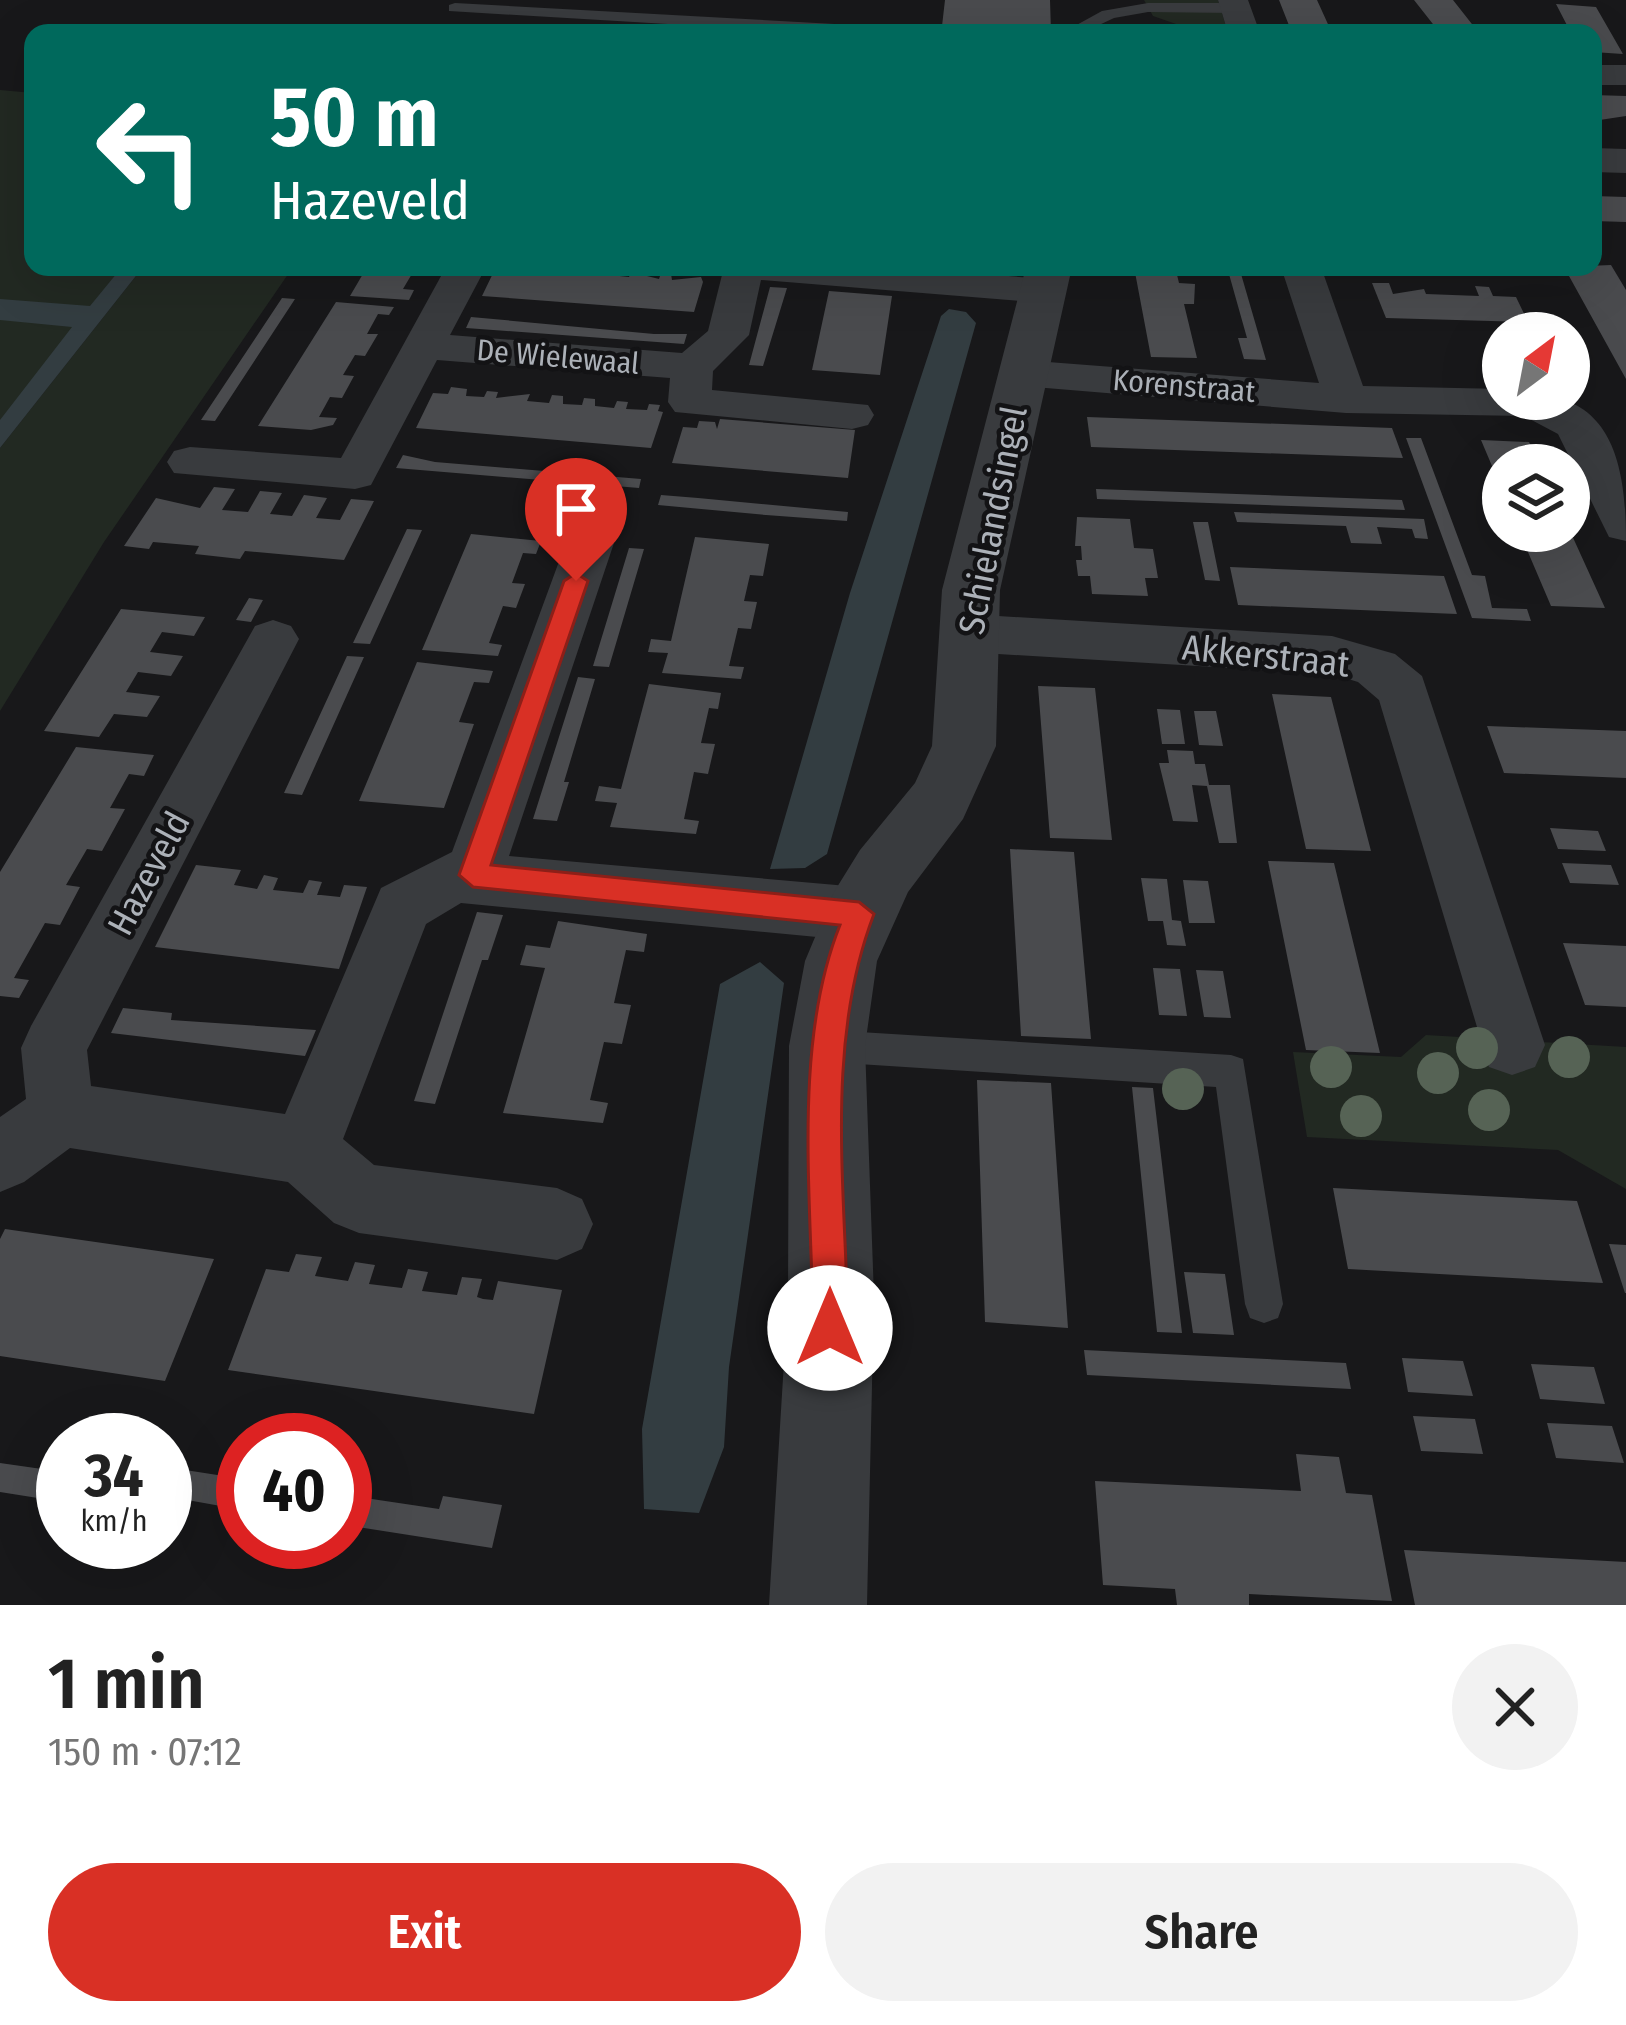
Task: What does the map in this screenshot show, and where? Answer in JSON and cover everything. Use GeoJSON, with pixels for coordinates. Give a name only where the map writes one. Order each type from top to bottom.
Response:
{"type":"FeatureCollection","features":[{"type":"Feature","properties":{"kind":"street","name":"De Wielewaal"},"geometry":{"type":"LineString","coordinates":[[190,462],[355,474],[461,276]]}},
{"type":"Feature","properties":{"kind":"street","name":"De Wielewaal"},"geometry":{"type":"LineString","coordinates":[[744,276],[728,335],[692,368],[690,402],[852,415]]}},
{"type":"Feature","properties":{"kind":"street","name":"De Wielewaal"},"geometry":{"type":"LineString","coordinates":[[972,276],[1047,279]]}},
{"type":"Feature","properties":{"kind":"street"},"geometry":{"type":"LineString","coordinates":[[1304,276],[1346,399]]}},
{"type":"Feature","properties":{"kind":"street","name":"Schielandsingel"},"geometry":{"type":"LineString","coordinates":[[818,1605],[831,1297],[827,1046],[841,961],[859,914],[954,774],[964,746],[971,590],[1047,279]]}},
{"type":"Feature","properties":{"kind":"street","name":"De Wielewaal"},"geometry":{"type":"LineString","coordinates":[[424,346],[692,368]]}},
{"type":"Feature","properties":{"kind":"street","name":"Korenstraat"},"geometry":{"type":"LineString","coordinates":[[1022,373],[1346,399],[1532,403],[1576,424],[1626,525]]}},
{"type":"Feature","properties":{"kind":"street"},"geometry":{"type":"LineString","coordinates":[[473,875],[592,537]]}},
{"type":"Feature","properties":{"kind":"street","name":"Akkerstraat"},"geometry":{"type":"LineString","coordinates":[[966,633],[1332,655],[1376,668],[1403,690],[1512,1045]]}},
{"type":"Feature","properties":{"kind":"street","name":"Hazeveld"},"geometry":{"type":"LineString","coordinates":[[61,1114],[54,1048],[273,639]]}},
{"type":"Feature","properties":{"kind":"street"},"geometry":{"type":"LineString","coordinates":[[304,1151],[402,907],[454,877],[473,875],[859,914]]}},
{"type":"Feature","properties":{"kind":"street"},"geometry":{"type":"LineString","coordinates":[[0,1158],[61,1114],[304,1151],[359,1198],[557,1224]]}},
{"type":"Feature","properties":{"kind":"lane"},"geometry":{"type":"LineString","coordinates":[[1081,24],[1096,12],[1123,4],[1238,14]]}},
{"type":"Feature","properties":{"kind":"lane"},"geometry":{"type":"LineString","coordinates":[[455,8],[744,24]]}},
{"type":"Feature","properties":{"kind":"lane"},"geometry":{"type":"LineString","coordinates":[[827,1046],[1231,1071],[1264,1304]]}},
{"type":"Feature","properties":{"kind":"shaded area"},"geometry":{"type":"Polygon","coordinates":[[[1144,0],[1218,0],[1225,24],[1176,24],[1153,16],[1144,0]]]}},
{"type":"Feature","properties":{"kind":"shaded area"},"geometry":{"type":"Polygon","coordinates":[[[0,90],[24,92],[24,276],[131,276],[0,436],[0,90]]]}},
{"type":"Feature","properties":{"kind":"shaded area"},"geometry":{"type":"Polygon","coordinates":[[[115,276],[136,276],[0,448],[0,420],[72,327],[0,320],[0,299],[90,306],[115,276]]]}},
{"type":"Feature","properties":{"kind":"shaded area"},"geometry":{"type":"Polygon","coordinates":[[[136,276],[287,276],[104,542],[0,711],[0,448],[136,276]]]}},
{"type":"Feature","properties":{"kind":"shaded area"},"geometry":{"type":"Polygon","coordinates":[[[949,309],[966,312],[976,323],[827,854],[805,868],[770,869],[850,593],[941,316],[949,309]]]}},
{"type":"Feature","properties":{"kind":"shaded area"},"geometry":{"type":"Polygon","coordinates":[[[760,962],[784,983],[729,1367],[724,1447],[699,1513],[644,1509],[642,1429],[720,984],[760,962]]]}},
{"type":"Feature","properties":{"kind":"shaded area"},"geometry":{"type":"Polygon","coordinates":[[[1426,1035],[1626,1047],[1626,1189],[1558,1150],[1307,1137],[1293,1052],[1401,1057],[1426,1035]]]}},
{"type":"Feature","properties":{"kind":"building"},"geometry":{"type":"Polygon","coordinates":[[[945,0],[1050,0],[1051,24],[942,24],[945,0]]]}},
{"type":"Feature","properties":{"kind":"building"},"geometry":{"type":"Polygon","coordinates":[[[1279,0],[1317,0],[1328,24],[1288,24],[1279,0]]]}},
{"type":"Feature","properties":{"kind":"building"},"geometry":{"type":"Polygon","coordinates":[[[1414,0],[1453,0],[1472,24],[1433,24],[1414,0]]]}},
{"type":"Feature","properties":{"kind":"building"},"geometry":{"type":"Polygon","coordinates":[[[1556,4],[1596,7],[1623,54],[1602,53],[1602,24],[1566,24],[1556,4]]]}},
{"type":"Feature","properties":{"kind":"building"},"geometry":{"type":"Polygon","coordinates":[[[1602,95],[1626,96],[1626,116],[1602,120],[1602,95]]]}},
{"type":"Feature","properties":{"kind":"building"},"geometry":{"type":"Polygon","coordinates":[[[1602,196],[1626,197],[1626,222],[1602,221],[1602,196]]]}},
{"type":"Feature","properties":{"kind":"building"},"geometry":{"type":"Polygon","coordinates":[[[1602,265],[1611,265],[1626,290],[1626,379],[1569,276],[1602,276],[1602,265]]]}},
{"type":"Feature","properties":{"kind":"building"},"geometry":{"type":"Polygon","coordinates":[[[362,276],[411,276],[403,289],[414,290],[409,300],[350,296],[362,276]]]}},
{"type":"Feature","properties":{"kind":"building"},"geometry":{"type":"Polygon","coordinates":[[[492,276],[671,276],[672,280],[701,277],[703,282],[694,312],[482,296],[492,276]]]}},
{"type":"Feature","properties":{"kind":"building"},"geometry":{"type":"Polygon","coordinates":[[[1136,276],[1177,276],[1179,283],[1195,284],[1194,304],[1184,304],[1197,358],[1151,357],[1136,276]]]}},
{"type":"Feature","properties":{"kind":"building"},"geometry":{"type":"Polygon","coordinates":[[[1230,276],[1242,276],[1266,360],[1244,359],[1238,338],[1247,338],[1230,276]]]}},
{"type":"Feature","properties":{"kind":"building"},"geometry":{"type":"Polygon","coordinates":[[[1372,283],[1389,283],[1393,294],[1424,289],[1426,294],[1479,296],[1475,286],[1489,287],[1493,296],[1516,297],[1523,312],[1482,312],[1482,321],[1386,318],[1372,283]]]}},
{"type":"Feature","properties":{"kind":"building"},"geometry":{"type":"Polygon","coordinates":[[[770,287],[787,288],[763,366],[749,365],[770,287]]]}},
{"type":"Feature","properties":{"kind":"building"},"geometry":{"type":"Polygon","coordinates":[[[829,291],[892,296],[880,375],[812,370],[829,291]]]}},
{"type":"Feature","properties":{"kind":"building"},"geometry":{"type":"Polygon","coordinates":[[[282,298],[295,299],[215,421],[201,420],[282,298]]]}},
{"type":"Feature","properties":{"kind":"building"},"geometry":{"type":"Polygon","coordinates":[[[336,302],[394,307],[389,315],[378,314],[367,334],[378,334],[365,356],[355,355],[343,375],[354,376],[342,398],[330,397],[319,417],[337,418],[333,425],[311,430],[258,426],[336,302]]]}},
{"type":"Feature","properties":{"kind":"building"},"geometry":{"type":"Polygon","coordinates":[[[471,317],[687,334],[684,344],[466,328],[471,317]]]}},
{"type":"Feature","properties":{"kind":"building"},"geometry":{"type":"Polygon","coordinates":[[[451,387],[467,389],[466,396],[484,397],[487,391],[498,392],[496,398],[530,394],[527,401],[549,403],[552,395],[563,396],[563,404],[582,405],[584,398],[595,399],[595,406],[614,408],[617,401],[628,402],[626,409],[660,405],[658,411],[663,412],[651,448],[416,428],[433,393],[448,394],[451,387]]]}},
{"type":"Feature","properties":{"kind":"building"},"geometry":{"type":"Polygon","coordinates":[[[1087,417],[1392,428],[1403,458],[1091,447],[1087,417]]]}},
{"type":"Feature","properties":{"kind":"building"},"geometry":{"type":"Polygon","coordinates":[[[720,419],[855,430],[848,478],[672,463],[683,427],[697,428],[699,421],[715,422],[717,429],[720,419]]]}},
{"type":"Feature","properties":{"kind":"building"},"geometry":{"type":"Polygon","coordinates":[[[1406,438],[1421,438],[1472,575],[1485,576],[1492,608],[1527,609],[1531,621],[1472,618],[1406,438]]]}},
{"type":"Feature","properties":{"kind":"building"},"geometry":{"type":"Polygon","coordinates":[[[1481,440],[1530,444],[1483,444],[1481,440]]]}},
{"type":"Feature","properties":{"kind":"building"},"geometry":{"type":"Polygon","coordinates":[[[403,455],[435,462],[641,479],[639,488],[396,468],[403,455]]]}},
{"type":"Feature","properties":{"kind":"building"},"geometry":{"type":"Polygon","coordinates":[[[214,487],[235,489],[222,510],[248,512],[260,491],[282,493],[270,514],[292,516],[304,495],[327,498],[316,518],[340,520],[351,499],[374,501],[344,560],[245,551],[240,559],[195,554],[199,546],[153,542],[149,549],[124,546],[156,498],[200,508],[214,487]]]}},
{"type":"Feature","properties":{"kind":"building"},"geometry":{"type":"Polygon","coordinates":[[[1096,489],[1402,500],[1405,510],[1097,499],[1096,489]]]}},
{"type":"Feature","properties":{"kind":"building"},"geometry":{"type":"Polygon","coordinates":[[[661,495],[848,512],[847,521],[658,505],[661,495]]]}},
{"type":"Feature","properties":{"kind":"building"},"geometry":{"type":"Polygon","coordinates":[[[1234,512],[1424,519],[1428,539],[1415,538],[1412,529],[1377,527],[1382,544],[1351,543],[1346,526],[1237,522],[1234,512]]]}},
{"type":"Feature","properties":{"kind":"building"},"geometry":{"type":"Polygon","coordinates":[[[1077,517],[1130,519],[1134,548],[1153,549],[1158,578],[1145,578],[1148,596],[1092,594],[1090,576],[1078,576],[1076,560],[1082,560],[1081,546],[1075,546],[1077,517]]]}},
{"type":"Feature","properties":{"kind":"building"},"geometry":{"type":"Polygon","coordinates":[[[1193,522],[1208,522],[1220,581],[1205,580],[1193,522]]]}},
{"type":"Feature","properties":{"kind":"building"},"geometry":{"type":"Polygon","coordinates":[[[407,529],[422,530],[370,644],[353,643],[407,529]]]}},
{"type":"Feature","properties":{"kind":"building"},"geometry":{"type":"Polygon","coordinates":[[[471,534],[541,541],[536,554],[523,553],[512,583],[525,584],[516,608],[503,606],[489,643],[502,645],[498,656],[422,650],[471,534]]]}},
{"type":"Feature","properties":{"kind":"building"},"geometry":{"type":"Polygon","coordinates":[[[695,537],[769,544],[763,576],[750,575],[744,601],[757,602],[751,629],[738,628],[729,666],[744,667],[741,679],[662,673],[668,653],[648,652],[651,639],[671,641],[695,537]]]}},
{"type":"Feature","properties":{"kind":"building"},"geometry":{"type":"Polygon","coordinates":[[[629,548],[644,549],[609,667],[593,666],[629,548]]]}},
{"type":"Feature","properties":{"kind":"building"},"geometry":{"type":"Polygon","coordinates":[[[1528,552],[1580,552],[1605,608],[1551,606],[1528,552]]]}},
{"type":"Feature","properties":{"kind":"building"},"geometry":{"type":"Polygon","coordinates":[[[1230,567],[1444,576],[1457,614],[1238,605],[1230,567]]]}},
{"type":"Feature","properties":{"kind":"building"},"geometry":{"type":"Polygon","coordinates":[[[249,598],[263,600],[251,622],[236,620],[249,598]]]}},
{"type":"Feature","properties":{"kind":"building"},"geometry":{"type":"Polygon","coordinates":[[[121,609],[205,617],[194,636],[162,632],[150,652],[183,656],[171,676],[138,672],[126,692],[160,696],[147,717],[114,714],[99,737],[44,731],[121,609]]]}},
{"type":"Feature","properties":{"kind":"building"},"geometry":{"type":"Polygon","coordinates":[[[347,656],[364,657],[302,795],[284,793],[347,656]]]}},
{"type":"Feature","properties":{"kind":"building"},"geometry":{"type":"Polygon","coordinates":[[[417,662],[493,671],[489,683],[474,682],[459,722],[474,724],[444,808],[359,801],[417,662]]]}},
{"type":"Feature","properties":{"kind":"building"},"geometry":{"type":"Polygon","coordinates":[[[578,677],[595,679],[557,821],[533,819],[578,677]]]}},
{"type":"Feature","properties":{"kind":"building"},"geometry":{"type":"Polygon","coordinates":[[[649,684],[721,693],[718,709],[709,708],[701,743],[715,744],[708,774],[694,772],[684,819],[699,821],[696,834],[610,827],[617,803],[595,801],[599,786],[621,789],[649,684]]]}},
{"type":"Feature","properties":{"kind":"building"},"geometry":{"type":"Polygon","coordinates":[[[1038,686],[1095,688],[1112,840],[1050,838],[1038,686]]]}},
{"type":"Feature","properties":{"kind":"building"},"geometry":{"type":"Polygon","coordinates":[[[1272,694],[1331,697],[1371,851],[1306,849],[1272,694]]]}},
{"type":"Feature","properties":{"kind":"building"},"geometry":{"type":"Polygon","coordinates":[[[1157,709],[1180,710],[1185,744],[1162,744],[1157,709]]]}},
{"type":"Feature","properties":{"kind":"building"},"geometry":{"type":"Polygon","coordinates":[[[1194,711],[1216,711],[1223,746],[1199,745],[1194,711]]]}},
{"type":"Feature","properties":{"kind":"building"},"geometry":{"type":"Polygon","coordinates":[[[1487,726],[1626,731],[1626,778],[1504,773],[1487,726]]]}},
{"type":"Feature","properties":{"kind":"building"},"geometry":{"type":"Polygon","coordinates":[[[76,747],[154,755],[144,776],[129,774],[110,808],[125,809],[102,851],[87,849],[66,885],[80,887],[60,925],[45,923],[14,978],[29,980],[19,998],[0,996],[0,872],[76,747]]]}},
{"type":"Feature","properties":{"kind":"building"},"geometry":{"type":"Polygon","coordinates":[[[1167,750],[1193,751],[1195,764],[1205,764],[1209,785],[1230,785],[1237,843],[1219,843],[1207,786],[1192,785],[1198,822],[1173,821],[1159,763],[1169,763],[1167,750]]]}},
{"type":"Feature","properties":{"kind":"building"},"geometry":{"type":"Polygon","coordinates":[[[1550,828],[1598,831],[1606,851],[1558,849],[1550,828]]]}},
{"type":"Feature","properties":{"kind":"building"},"geometry":{"type":"Polygon","coordinates":[[[1010,849],[1074,852],[1091,1039],[1021,1036],[1010,849]]]}},
{"type":"Feature","properties":{"kind":"building"},"geometry":{"type":"Polygon","coordinates":[[[1268,861],[1334,863],[1380,1053],[1306,1050],[1268,861]]]}},
{"type":"Feature","properties":{"kind":"building"},"geometry":{"type":"Polygon","coordinates":[[[1562,863],[1611,865],[1619,885],[1570,883],[1562,863]]]}},
{"type":"Feature","properties":{"kind":"building"},"geometry":{"type":"Polygon","coordinates":[[[196,865],[241,870],[234,885],[257,889],[264,875],[278,878],[273,890],[303,893],[309,880],[322,882],[317,895],[340,897],[344,885],[367,887],[339,969],[155,947],[196,865]]]}},
{"type":"Feature","properties":{"kind":"building"},"geometry":{"type":"Polygon","coordinates":[[[1141,878],[1167,879],[1172,920],[1181,921],[1186,946],[1167,945],[1163,921],[1148,921],[1141,878]]]}},
{"type":"Feature","properties":{"kind":"building"},"geometry":{"type":"Polygon","coordinates":[[[1183,880],[1208,881],[1215,923],[1189,923],[1183,880]]]}},
{"type":"Feature","properties":{"kind":"building"},"geometry":{"type":"Polygon","coordinates":[[[477,912],[503,915],[488,960],[482,960],[435,1104],[414,1101],[477,912]]]}},
{"type":"Feature","properties":{"kind":"building"},"geometry":{"type":"Polygon","coordinates":[[[558,921],[647,934],[644,952],[626,950],[614,1003],[631,1005],[622,1044],[604,1042],[590,1100],[608,1103],[603,1123],[503,1113],[545,968],[520,965],[526,945],[550,948],[558,921]]]}},
{"type":"Feature","properties":{"kind":"building"},"geometry":{"type":"Polygon","coordinates":[[[1563,943],[1626,946],[1626,1007],[1585,1005],[1563,943]]]}},
{"type":"Feature","properties":{"kind":"building"},"geometry":{"type":"Polygon","coordinates":[[[1153,968],[1180,969],[1187,1016],[1159,1015],[1153,968]]]}},
{"type":"Feature","properties":{"kind":"building"},"geometry":{"type":"Polygon","coordinates":[[[1196,970],[1223,971],[1231,1018],[1204,1017],[1196,970]]]}},
{"type":"Feature","properties":{"kind":"building"},"geometry":{"type":"Polygon","coordinates":[[[123,1008],[172,1013],[171,1020],[316,1030],[305,1056],[111,1033],[123,1008]]]}},
{"type":"Feature","properties":{"kind":"building"},"geometry":{"type":"Polygon","coordinates":[[[977,1080],[1051,1083],[1068,1328],[985,1322],[977,1080]]]}},
{"type":"Feature","properties":{"kind":"building"},"geometry":{"type":"Polygon","coordinates":[[[1132,1087],[1153,1088],[1182,1333],[1157,1332],[1132,1087]]]}},
{"type":"Feature","properties":{"kind":"building"},"geometry":{"type":"Polygon","coordinates":[[[1333,1188],[1577,1201],[1603,1283],[1348,1269],[1333,1188]]]}},
{"type":"Feature","properties":{"kind":"building"},"geometry":{"type":"Polygon","coordinates":[[[5,1229],[214,1259],[165,1381],[0,1356],[0,1239],[5,1229]]]}},
{"type":"Feature","properties":{"kind":"building"},"geometry":{"type":"Polygon","coordinates":[[[1609,1244],[1626,1245],[1626,1293],[1625,1293],[1609,1244]]]}},
{"type":"Feature","properties":{"kind":"building"},"geometry":{"type":"Polygon","coordinates":[[[296,1254],[322,1257],[315,1276],[348,1281],[355,1262],[375,1265],[369,1284],[402,1288],[408,1269],[428,1272],[422,1291],[457,1295],[462,1277],[482,1279],[477,1297],[483,1299],[493,1300],[498,1281],[562,1290],[534,1414],[228,1370],[266,1269],[289,1272],[296,1254]]]}},
{"type":"Feature","properties":{"kind":"building"},"geometry":{"type":"Polygon","coordinates":[[[1184,1272],[1225,1274],[1234,1335],[1193,1333],[1184,1272]]]}},
{"type":"Feature","properties":{"kind":"building"},"geometry":{"type":"Polygon","coordinates":[[[1084,1350],[1346,1363],[1351,1389],[1087,1375],[1084,1350]]]}},
{"type":"Feature","properties":{"kind":"building"},"geometry":{"type":"Polygon","coordinates":[[[1402,1358],[1463,1361],[1473,1396],[1408,1392],[1402,1358]]]}},
{"type":"Feature","properties":{"kind":"building"},"geometry":{"type":"Polygon","coordinates":[[[1531,1364],[1594,1367],[1605,1404],[1540,1399],[1531,1364]]]}},
{"type":"Feature","properties":{"kind":"building"},"geometry":{"type":"Polygon","coordinates":[[[1413,1416],[1475,1419],[1483,1454],[1421,1451],[1413,1416]]]}},
{"type":"Feature","properties":{"kind":"building"},"geometry":{"type":"Polygon","coordinates":[[[1547,1423],[1612,1426],[1624,1463],[1556,1458],[1547,1423]]]}},
{"type":"Feature","properties":{"kind":"building"},"geometry":{"type":"Polygon","coordinates":[[[1296,1454],[1339,1457],[1346,1493],[1372,1495],[1392,1601],[1249,1594],[1249,1605],[1177,1605],[1175,1589],[1103,1585],[1095,1481],[1301,1491],[1296,1454]]]}},
{"type":"Feature","properties":{"kind":"building"},"geometry":{"type":"Polygon","coordinates":[[[0,1463],[36,1468],[36,1498],[0,1492],[0,1463]]]}},
{"type":"Feature","properties":{"kind":"building"},"geometry":{"type":"Polygon","coordinates":[[[192,1471],[216,1475],[216,1505],[192,1501],[192,1471]]]}},
{"type":"Feature","properties":{"kind":"building"},"geometry":{"type":"Polygon","coordinates":[[[443,1496],[502,1505],[492,1548],[372,1529],[372,1499],[439,1509],[443,1496]]]}},
{"type":"Feature","properties":{"kind":"building"},"geometry":{"type":"Polygon","coordinates":[[[1404,1550],[1626,1562],[1626,1605],[1415,1605],[1404,1550]]]}},
{"type":"Feature","properties":{"kind":"route"},"geometry":{"type":"LineString","coordinates":[[576,581],[473,875],[859,914],[841,961],[827,1046],[830,1328]]}}]}
